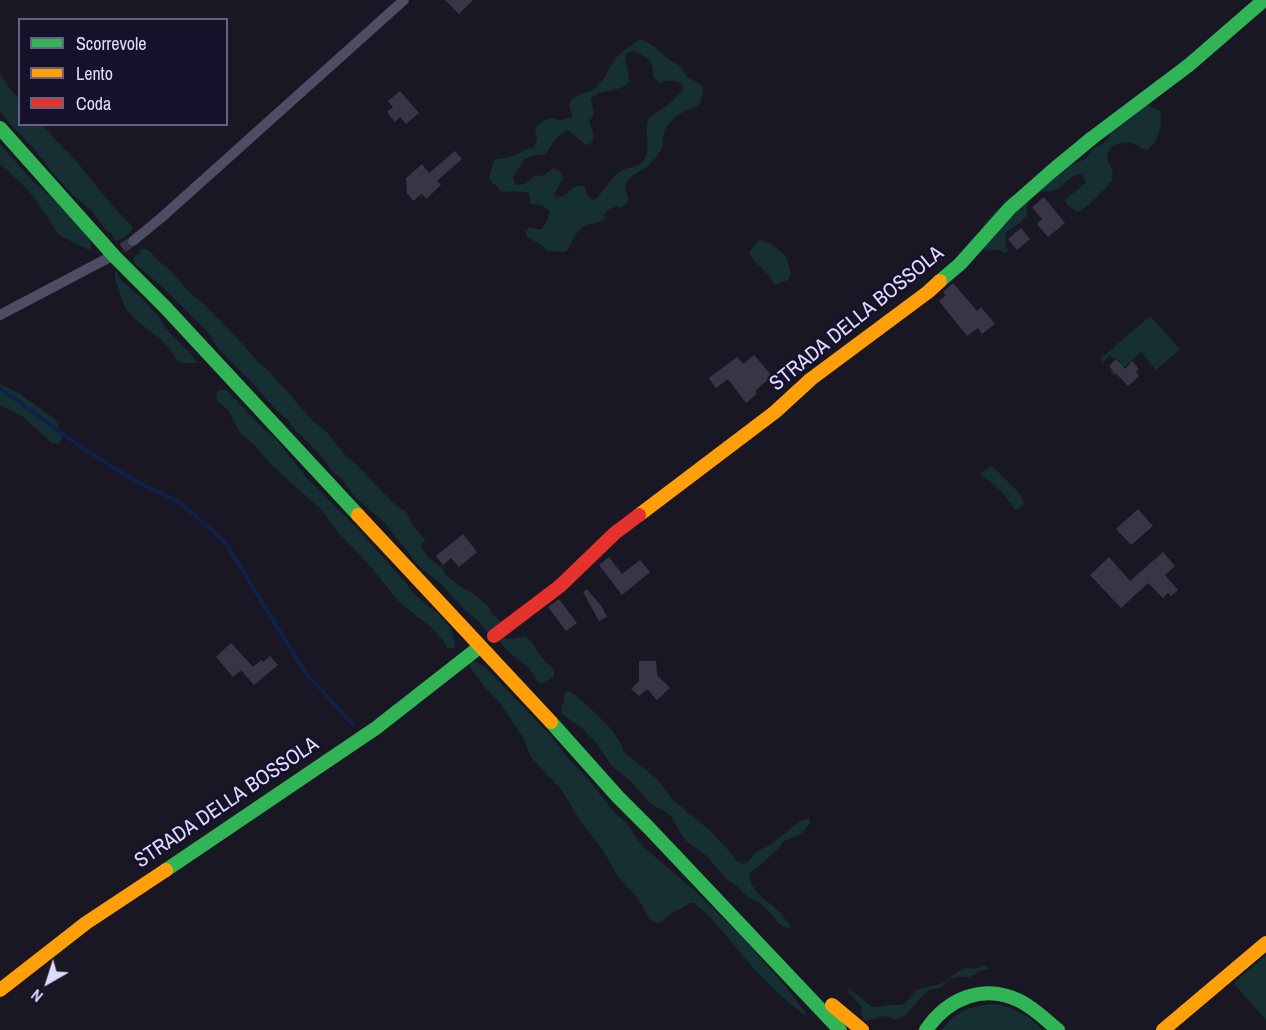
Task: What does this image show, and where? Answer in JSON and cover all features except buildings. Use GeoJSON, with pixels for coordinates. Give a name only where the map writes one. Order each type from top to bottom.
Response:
{"type":"FeatureCollection","features":[{"type":"Feature","properties":{"kind":"main road","name":"STRADA DELLA BOSSOLA"},"geometry":{"type":"LineString","coordinates":[[494,636],[560,586],[615,533],[775,412],[811,379],[928,292],[960,264],[1011,208],[1052,171],[1189,64],[1264,0]]}},
{"type":"Feature","properties":{"kind":"main road"},"geometry":{"type":"LineString","coordinates":[[0,128],[115,257],[165,307],[306,458],[618,797],[840,1030]]}},
{"type":"Feature","properties":{"kind":"main road","name":"STRADA DELLA BOSSOLA"},"geometry":{"type":"LineString","coordinates":[[0,990],[86,923],[376,728],[477,650]]}},
{"type":"Feature","properties":{"kind":"main road"},"geometry":{"type":"LineString","coordinates":[[1163,1030],[1266,944]]}},
{"type":"Feature","properties":{"kind":"main road"},"geometry":{"type":"LineString","coordinates":[[925,1028],[941,1010],[955,1001],[971,995],[988,993],[1005,995],[1021,1001],[1058,1030]]}},
{"type":"Feature","properties":{"kind":"main road"},"geometry":{"type":"LineString","coordinates":[[815,1003],[831,1004],[862,1030]]}},
{"type":"Feature","properties":{"kind":"main road"},"geometry":{"type":"LineString","coordinates":[[1035,1011],[1047,1030]]}},
{"type":"Feature","properties":{"kind":"street"},"geometry":{"type":"LineString","coordinates":[[133,241],[404,0]]}},
{"type":"Feature","properties":{"kind":"street"},"geometry":{"type":"LineString","coordinates":[[0,315],[110,257]]}},
{"type":"Feature","properties":{"kind":"green space"},"geometry":{"type":"Polygon","coordinates":[[[639,40],[655,47],[680,66],[687,77],[703,87],[700,104],[678,115],[668,125],[662,147],[657,155],[648,166],[626,184],[628,200],[625,205],[608,210],[604,214],[605,219],[583,227],[576,234],[568,250],[548,251],[527,237],[526,232],[529,227],[542,229],[550,211],[542,205],[531,204],[529,193],[504,192],[492,183],[489,179],[494,160],[514,156],[529,148],[533,149],[537,139],[535,129],[542,121],[572,117],[569,106],[572,100],[598,86],[616,58],[639,40]],[[634,51],[627,54],[625,58],[629,82],[620,88],[595,95],[591,99],[594,114],[589,122],[593,137],[589,145],[566,130],[546,153],[524,159],[513,178],[515,183],[524,184],[535,176],[545,175],[553,168],[562,173],[563,179],[555,192],[555,197],[565,196],[573,188],[584,186],[593,200],[619,172],[642,162],[647,151],[649,119],[666,107],[684,88],[676,81],[659,83],[653,76],[651,63],[634,51]]]}},
{"type":"Feature","properties":{"kind":"green space"},"geometry":{"type":"Polygon","coordinates":[[[0,75],[18,97],[18,126],[44,126],[133,229],[116,242],[92,211],[74,196],[51,171],[0,111],[0,75]]]}},
{"type":"Feature","properties":{"kind":"green space"},"geometry":{"type":"Polygon","coordinates":[[[1143,100],[1160,111],[1161,122],[1157,138],[1146,151],[1129,142],[1119,144],[1109,150],[1107,157],[1113,174],[1112,180],[1091,202],[1078,212],[1067,205],[1065,201],[1086,182],[1082,174],[1075,175],[1059,188],[1049,192],[1042,191],[1029,201],[1025,218],[1006,232],[1005,246],[1009,250],[1005,253],[980,248],[977,238],[984,224],[1006,200],[1013,195],[1031,192],[1069,166],[1085,159],[1094,148],[1103,144],[1109,137],[1111,128],[1143,100]]]}},
{"type":"Feature","properties":{"kind":"green space"},"geometry":{"type":"Polygon","coordinates":[[[0,144],[32,180],[78,222],[86,232],[91,251],[59,235],[37,201],[0,164],[0,144]]]}},
{"type":"Feature","properties":{"kind":"green space"},"geometry":{"type":"Polygon","coordinates":[[[759,240],[771,244],[786,256],[791,275],[788,280],[774,285],[769,276],[751,257],[749,252],[759,240]]]}},
{"type":"Feature","properties":{"kind":"green space"},"geometry":{"type":"Polygon","coordinates":[[[141,249],[149,251],[168,268],[270,372],[313,421],[327,432],[346,456],[391,501],[405,510],[426,542],[422,543],[421,547],[428,557],[458,585],[474,594],[490,608],[502,623],[488,633],[438,581],[421,569],[385,523],[354,496],[320,454],[296,432],[288,420],[218,348],[196,320],[135,264],[133,258],[141,249]]]}},
{"type":"Feature","properties":{"kind":"green space"},"geometry":{"type":"Polygon","coordinates":[[[115,270],[122,281],[141,297],[197,363],[183,363],[176,360],[167,345],[133,317],[124,304],[116,282],[115,270]]]}},
{"type":"Feature","properties":{"kind":"green space"},"geometry":{"type":"Polygon","coordinates":[[[1150,316],[1180,349],[1156,370],[1141,352],[1115,376],[1110,371],[1120,361],[1113,359],[1110,355],[1103,362],[1100,359],[1150,316]]]}},
{"type":"Feature","properties":{"kind":"green space"},"geometry":{"type":"Polygon","coordinates":[[[0,384],[20,394],[56,420],[62,439],[59,444],[52,443],[22,416],[0,405],[0,384]]]}},
{"type":"Feature","properties":{"kind":"green space"},"geometry":{"type":"Polygon","coordinates":[[[218,390],[226,390],[275,438],[307,478],[359,530],[416,596],[448,624],[452,631],[454,648],[447,648],[432,628],[400,603],[370,566],[336,530],[321,509],[240,433],[228,410],[218,402],[216,396],[218,390]]]}},
{"type":"Feature","properties":{"kind":"green space"},"geometry":{"type":"Polygon","coordinates":[[[992,466],[1019,493],[1024,504],[1019,509],[1015,510],[1002,492],[980,473],[992,466]]]}},
{"type":"Feature","properties":{"kind":"green space"},"geometry":{"type":"Polygon","coordinates":[[[525,636],[554,670],[554,676],[542,684],[538,682],[530,669],[499,641],[503,638],[512,639],[525,636]]]}},
{"type":"Feature","properties":{"kind":"green space"},"geometry":{"type":"Polygon","coordinates":[[[472,660],[485,667],[552,737],[615,813],[626,822],[642,846],[693,889],[741,936],[781,981],[806,1016],[768,983],[716,924],[694,903],[670,914],[658,923],[650,920],[638,898],[618,877],[603,850],[582,823],[560,788],[530,755],[524,739],[500,703],[470,667],[472,660]]]}},
{"type":"Feature","properties":{"kind":"green space"},"geometry":{"type":"Polygon","coordinates":[[[569,691],[610,728],[624,752],[658,780],[673,800],[708,829],[738,862],[744,864],[749,861],[756,852],[773,843],[800,821],[809,818],[810,823],[800,835],[782,843],[749,875],[758,894],[780,912],[789,924],[789,929],[779,924],[759,902],[749,898],[726,879],[707,856],[687,842],[672,817],[651,804],[630,781],[611,765],[583,729],[562,714],[564,694],[569,691]]]}},
{"type":"Feature","properties":{"kind":"green space"},"geometry":{"type":"Polygon","coordinates":[[[1266,955],[1266,1020],[1235,985],[1235,982],[1266,955]]]}},
{"type":"Feature","properties":{"kind":"green space"},"geometry":{"type":"Polygon","coordinates":[[[985,965],[990,969],[979,971],[971,977],[949,979],[942,987],[927,991],[906,1015],[895,1019],[885,1016],[866,1021],[862,1017],[861,1006],[849,993],[847,987],[872,1007],[900,1005],[906,1003],[916,990],[943,983],[963,968],[974,969],[985,965]]]}},
{"type":"Feature","properties":{"kind":"green space"},"geometry":{"type":"Polygon","coordinates":[[[997,1004],[1014,1009],[1031,1019],[1042,1030],[942,1030],[959,1013],[997,1004]]]}},
{"type":"Feature","properties":{"kind":"waterway"},"geometry":{"type":"LineString","coordinates":[[0,388],[81,447],[135,481],[181,503],[225,542],[305,672],[353,725]]}},
{"type":"Feature","properties":{"kind":"tunnel"},"geometry":{"type":"LineString","coordinates":[[110,257],[133,241]]}},
{"type":"Feature","properties":{"kind":"traffic: fast"},"geometry":{"type":"LineString","coordinates":[[940,281],[960,264],[1010,208],[1052,171],[1189,65],[1264,0]]}},
{"type":"Feature","properties":{"kind":"traffic: fast"},"geometry":{"type":"LineString","coordinates":[[0,128],[115,257],[165,307],[358,515]]}},
{"type":"Feature","properties":{"kind":"traffic: fast"},"geometry":{"type":"LineString","coordinates":[[166,870],[376,728],[477,649]]}},
{"type":"Feature","properties":{"kind":"traffic: fast"},"geometry":{"type":"LineString","coordinates":[[551,722],[618,797],[840,1030]]}},
{"type":"Feature","properties":{"kind":"traffic: fast"},"geometry":{"type":"LineString","coordinates":[[926,1030],[945,1009],[956,1002],[980,994],[993,993],[1020,1001],[1058,1030]]}},
{"type":"Feature","properties":{"kind":"traffic: slow"},"geometry":{"type":"LineString","coordinates":[[639,515],[775,412],[811,379],[940,281]]}},
{"type":"Feature","properties":{"kind":"traffic: slow"},"geometry":{"type":"LineString","coordinates":[[358,515],[551,722]]}},
{"type":"Feature","properties":{"kind":"traffic: slow"},"geometry":{"type":"LineString","coordinates":[[0,990],[86,923],[166,870]]}},
{"type":"Feature","properties":{"kind":"traffic: slow"},"geometry":{"type":"LineString","coordinates":[[1163,1030],[1266,943]]}},
{"type":"Feature","properties":{"kind":"traffic: slow"},"geometry":{"type":"LineString","coordinates":[[832,1005],[862,1030]]}},
{"type":"Feature","properties":{"kind":"traffic: jam"},"geometry":{"type":"LineString","coordinates":[[494,636],[560,586],[615,533],[639,515]]}}]}
